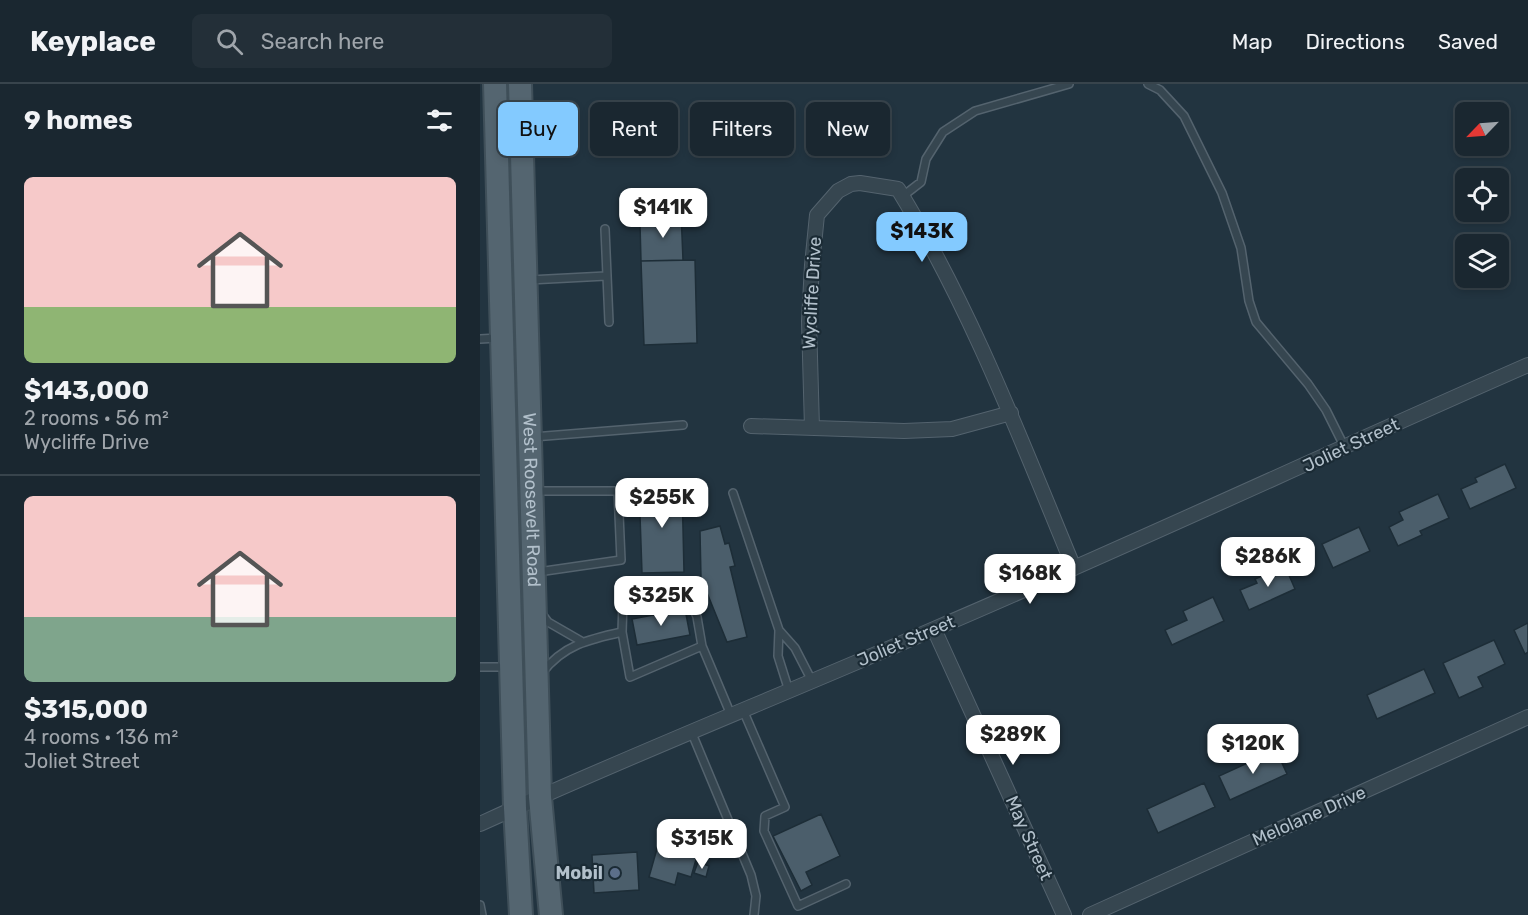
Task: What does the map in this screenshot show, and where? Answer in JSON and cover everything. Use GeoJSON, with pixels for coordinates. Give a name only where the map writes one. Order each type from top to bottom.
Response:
{"type":"FeatureCollection","features":[{"type":"Feature","properties":{"kind":"main road","name":"West Roosevelt Road"},"geometry":{"type":"LineString","coordinates":[[495,84],[491,338],[511,667],[521,915]]}},
{"type":"Feature","properties":{"kind":"main road","name":"West Roosevelt Road"},"geometry":{"type":"LineString","coordinates":[[520,84],[540,797],[551,915]]}},
{"type":"Feature","properties":{"kind":"street","name":"Wycliffe Drive"},"geometry":{"type":"LineString","coordinates":[[812,428],[809,321],[817,215],[838,191],[851,184],[860,183],[898,189],[903,196]]}},
{"type":"Feature","properties":{"kind":"street"},"geometry":{"type":"LineString","coordinates":[[903,196],[928,240],[1011,413],[1074,568]]}},
{"type":"Feature","properties":{"kind":"street","name":"Joliet Street"},"geometry":{"type":"LineString","coordinates":[[480,824],[625,758],[789,691],[1074,568],[1528,365]]}},
{"type":"Feature","properties":{"kind":"street"},"geometry":{"type":"LineString","coordinates":[[751,426],[904,431],[952,429],[1011,413]]}},
{"type":"Feature","properties":{"kind":"street","name":"May Street"},"geometry":{"type":"LineString","coordinates":[[934,629],[1064,915]]}},
{"type":"Feature","properties":{"kind":"street","name":"Melolane Drive"},"geometry":{"type":"LineString","coordinates":[[1090,915],[1528,717]]}},
{"type":"Feature","properties":{"kind":"lane"},"geometry":{"type":"LineString","coordinates":[[903,196],[921,182],[926,159],[943,132],[975,111],[1069,84]]}},
{"type":"Feature","properties":{"kind":"lane"},"geometry":{"type":"LineString","coordinates":[[1148,84],[1160,90],[1184,116],[1222,193],[1241,248],[1249,301],[1256,322],[1308,384],[1326,410],[1345,448]]}},
{"type":"Feature","properties":{"kind":"lane"},"geometry":{"type":"LineString","coordinates":[[605,229],[609,322]]}},
{"type":"Feature","properties":{"kind":"lane"},"geometry":{"type":"LineString","coordinates":[[524,280],[606,276]]}},
{"type":"Feature","properties":{"kind":"lane"},"geometry":{"type":"LineString","coordinates":[[529,437],[683,425]]}},
{"type":"Feature","properties":{"kind":"lane"},"geometry":{"type":"LineString","coordinates":[[530,491],[618,491],[621,560],[533,573]]}},
{"type":"Feature","properties":{"kind":"lane"},"geometry":{"type":"LineString","coordinates":[[733,493],[779,630],[778,656],[789,691]]}},
{"type":"Feature","properties":{"kind":"lane"},"geometry":{"type":"LineString","coordinates":[[702,646],[630,677],[622,632],[622,601],[682,592],[691,602],[697,617],[702,646],[785,807],[765,816],[764,831],[798,906],[846,884]]}},
{"type":"Feature","properties":{"kind":"lane"},"geometry":{"type":"LineString","coordinates":[[534,602],[548,622],[581,641]]}},
{"type":"Feature","properties":{"kind":"lane"},"geometry":{"type":"LineString","coordinates":[[779,630],[795,648],[812,681]]}},
{"type":"Feature","properties":{"kind":"lane"},"geometry":{"type":"LineString","coordinates":[[536,681],[552,662],[581,641],[622,632]]}},
{"type":"Feature","properties":{"kind":"lane"},"geometry":{"type":"LineString","coordinates":[[480,667],[511,667]]}},
{"type":"Feature","properties":{"kind":"lane"},"geometry":{"type":"LineString","coordinates":[[691,732],[751,875],[756,896],[754,915]]}},
{"type":"Feature","properties":{"kind":"lane"},"geometry":{"type":"LineString","coordinates":[[480,905],[482,915]]}},
{"type":"Feature","properties":{"kind":"building"},"geometry":{"type":"Polygon","coordinates":[[[681,211],[683,260],[641,261],[640,224],[662,223],[662,212],[681,211]]]}},
{"type":"Feature","properties":{"kind":"building"},"geometry":{"type":"Polygon","coordinates":[[[695,260],[697,343],[644,345],[641,261],[695,260]]]}},
{"type":"Feature","properties":{"kind":"building"},"geometry":{"type":"Polygon","coordinates":[[[1505,464],[1516,488],[1470,509],[1461,489],[1477,482],[1475,478],[1505,464]]]}},
{"type":"Feature","properties":{"kind":"building"},"geometry":{"type":"Polygon","coordinates":[[[682,485],[684,572],[642,573],[639,486],[682,485]]]}},
{"type":"Feature","properties":{"kind":"building"},"geometry":{"type":"Polygon","coordinates":[[[1438,494],[1449,518],[1420,531],[1422,535],[1398,546],[1389,527],[1403,520],[1399,512],[1438,494]]]}},
{"type":"Feature","properties":{"kind":"building"},"geometry":{"type":"Polygon","coordinates":[[[720,526],[725,544],[729,543],[735,566],[730,567],[747,637],[727,642],[701,578],[700,531],[720,526]]]}},
{"type":"Feature","properties":{"kind":"building"},"geometry":{"type":"Polygon","coordinates":[[[1359,527],[1370,551],[1333,568],[1322,544],[1359,527]]]}},
{"type":"Feature","properties":{"kind":"building"},"geometry":{"type":"Polygon","coordinates":[[[1285,566],[1295,589],[1249,610],[1240,590],[1257,583],[1255,579],[1285,566]]]}},
{"type":"Feature","properties":{"kind":"building"},"geometry":{"type":"Polygon","coordinates":[[[1213,597],[1224,621],[1172,645],[1165,630],[1187,620],[1183,611],[1213,597]]]}},
{"type":"Feature","properties":{"kind":"building"},"geometry":{"type":"Polygon","coordinates":[[[685,609],[690,635],[637,645],[632,619],[685,609]]]}},
{"type":"Feature","properties":{"kind":"building"},"geometry":{"type":"Polygon","coordinates":[[[1528,623],[1528,652],[1525,654],[1514,630],[1528,623]]]}},
{"type":"Feature","properties":{"kind":"building"},"geometry":{"type":"Polygon","coordinates":[[[1494,640],[1505,664],[1478,677],[1483,687],[1459,698],[1443,663],[1494,640]]]}},
{"type":"Feature","properties":{"kind":"building"},"geometry":{"type":"Polygon","coordinates":[[[1424,669],[1435,693],[1377,719],[1367,695],[1424,669]]]}},
{"type":"Feature","properties":{"kind":"building"},"geometry":{"type":"Polygon","coordinates":[[[1276,750],[1287,774],[1230,800],[1219,776],[1276,750]]]}},
{"type":"Feature","properties":{"kind":"building"},"geometry":{"type":"Polygon","coordinates":[[[1204,783],[1215,807],[1158,833],[1147,809],[1204,783]]]}},
{"type":"Feature","properties":{"kind":"building"},"geometry":{"type":"Polygon","coordinates":[[[821,814],[840,856],[806,872],[812,885],[801,891],[773,836],[821,814]]]}},
{"type":"Feature","properties":{"kind":"building"},"geometry":{"type":"Polygon","coordinates":[[[660,838],[699,849],[691,877],[678,873],[675,885],[649,877],[660,838]]]}},
{"type":"Feature","properties":{"kind":"building","name":"Mobil"},"geometry":{"type":"Polygon","coordinates":[[[637,852],[639,890],[594,893],[592,855],[637,852]]]}},
{"type":"Feature","properties":{"kind":"building"},"geometry":{"type":"Polygon","coordinates":[[[698,862],[709,866],[706,877],[694,873],[698,862]]]}},
{"type":"Feature","properties":{"kind":"place","name":"Mobil"},"geometry":{"type":"Point","coordinates":[615,873]}}]}
